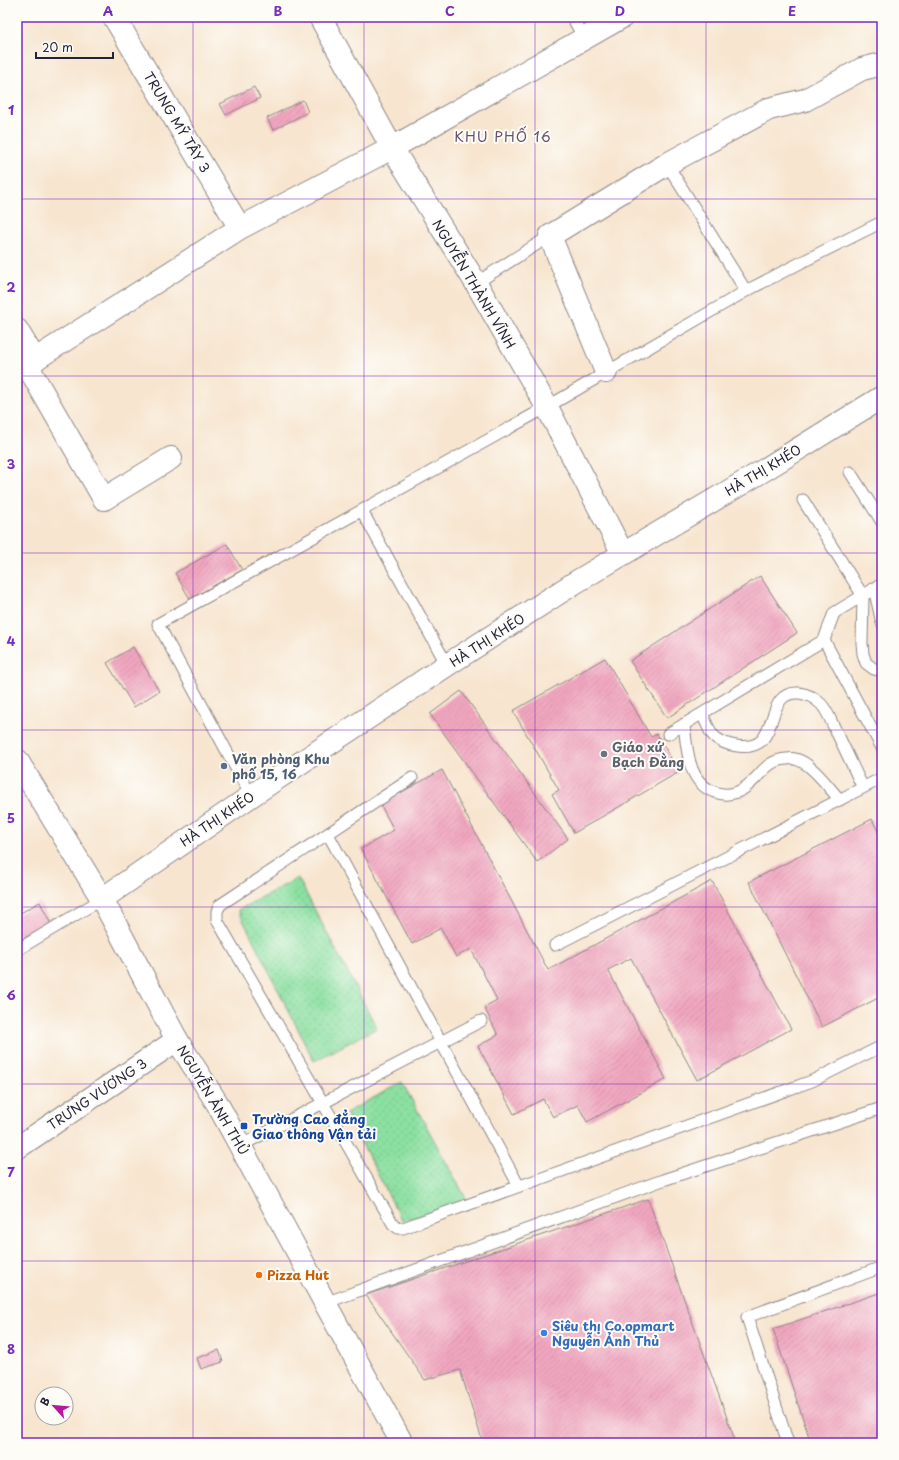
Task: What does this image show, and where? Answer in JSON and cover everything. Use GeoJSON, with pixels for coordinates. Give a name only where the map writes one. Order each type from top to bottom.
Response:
{"type":"FeatureCollection","features":[{"type":"Feature","properties":{"kind":"street","name":"TRUNG MỸ TÂY 3"},"geometry":{"type":"LineString","coordinates":[[114,17],[240,228]]}},
{"type":"Feature","properties":{"kind":"street","name":"NGUYỄN THÀNH VĨNH"},"geometry":{"type":"LineString","coordinates":[[320,17],[392,148],[476,284],[547,407],[624,554]]}},
{"type":"Feature","properties":{"kind":"street"},"geometry":{"type":"LineString","coordinates":[[26,365],[240,228],[392,148],[622,17]]}},
{"type":"Feature","properties":{"kind":"street"},"geometry":{"type":"LineString","coordinates":[[606,372],[550,236],[667,164],[769,109],[805,100],[862,69],[882,64]]}},
{"type":"Feature","properties":{"kind":"street"},"geometry":{"type":"LineString","coordinates":[[17,330],[26,365],[104,499],[171,458]]}},
{"type":"Feature","properties":{"kind":"street","name":"HÀ THỊ KHÉO"},"geometry":{"type":"LineString","coordinates":[[102,899],[251,796],[446,665],[576,582],[761,472],[882,397]]}},
{"type":"Feature","properties":{"kind":"street","name":"NGUYỄN ẢNH THỦ"},"geometry":{"type":"LineString","coordinates":[[17,760],[102,899],[177,1040],[217,1103],[402,1443]]}},
{"type":"Feature","properties":{"kind":"street","name":"TRƯNG VƯƠNG 3"},"geometry":{"type":"LineString","coordinates":[[17,1148],[177,1040]]}},
{"type":"Feature","properties":{"kind":"lane"},"geometry":{"type":"LineString","coordinates":[[572,17],[584,38]]}},
{"type":"Feature","properties":{"kind":"lane"},"geometry":{"type":"LineString","coordinates":[[667,164],[746,292]]}},
{"type":"Feature","properties":{"kind":"lane"},"geometry":{"type":"LineString","coordinates":[[251,796],[158,624],[547,407],[746,292],[882,222]]}},
{"type":"Feature","properties":{"kind":"lane"},"geometry":{"type":"LineString","coordinates":[[476,284],[550,236]]}},
{"type":"Feature","properties":{"kind":"lane"},"geometry":{"type":"LineString","coordinates":[[850,472],[882,522]]}},
{"type":"Feature","properties":{"kind":"lane"},"geometry":{"type":"LineString","coordinates":[[803,500],[862,596],[862,643],[866,663],[874,669],[882,672]]}},
{"type":"Feature","properties":{"kind":"lane"},"geometry":{"type":"LineString","coordinates":[[362,511],[446,665]]}},
{"type":"Feature","properties":{"kind":"lane"},"geometry":{"type":"LineString","coordinates":[[668,734],[824,640],[834,612],[878,586],[882,623]]}},
{"type":"Feature","properties":{"kind":"lane"},"geometry":{"type":"LineString","coordinates":[[824,640],[882,748]]}},
{"type":"Feature","properties":{"kind":"lane"},"geometry":{"type":"LineString","coordinates":[[702,714],[712,734],[725,743],[738,747],[751,746],[761,741],[779,703],[784,696],[793,693],[813,697],[822,705],[863,788]]}},
{"type":"Feature","properties":{"kind":"lane"},"geometry":{"type":"LineString","coordinates":[[684,724],[692,768],[698,781],[710,791],[724,794],[736,792],[746,787],[767,765],[779,760],[794,759],[806,763],[840,800]]}},
{"type":"Feature","properties":{"kind":"lane"},"geometry":{"type":"LineString","coordinates":[[412,778],[220,905],[217,911],[217,920],[393,1224],[398,1228],[403,1228],[812,1081],[882,1046]]}},
{"type":"Feature","properties":{"kind":"lane"},"geometry":{"type":"LineString","coordinates":[[555,945],[882,778]]}},
{"type":"Feature","properties":{"kind":"lane"},"geometry":{"type":"LineString","coordinates":[[328,834],[519,1186]]}},
{"type":"Feature","properties":{"kind":"lane"},"geometry":{"type":"LineString","coordinates":[[17,950],[102,899]]}},
{"type":"Feature","properties":{"kind":"lane"},"geometry":{"type":"LineString","coordinates":[[240,1146],[481,1021]]}},
{"type":"Feature","properties":{"kind":"lane"},"geometry":{"type":"LineString","coordinates":[[325,1303],[663,1180],[882,1108]]}},
{"type":"Feature","properties":{"kind":"lane"},"geometry":{"type":"LineString","coordinates":[[788,1443],[747,1316],[882,1268]]}},
{"type":"Feature","properties":{"kind":"green space"},"geometry":{"type":"Polygon","coordinates":[[[298,878],[377,1028],[314,1061],[238,910],[298,878]]]}},
{"type":"Feature","properties":{"kind":"green space"},"geometry":{"type":"Polygon","coordinates":[[[402,1082],[468,1202],[402,1221],[346,1113],[402,1082]]]}},
{"type":"Feature","properties":{"kind":"building"},"geometry":{"type":"Polygon","coordinates":[[[254,87],[260,98],[226,115],[220,104],[254,87]]]}},
{"type":"Feature","properties":{"kind":"building"},"geometry":{"type":"Polygon","coordinates":[[[303,100],[308,112],[273,130],[267,118],[303,100]]]}},
{"type":"Feature","properties":{"kind":"building"},"geometry":{"type":"Polygon","coordinates":[[[227,544],[242,570],[190,599],[175,573],[227,544]]]}},
{"type":"Feature","properties":{"kind":"building"},"geometry":{"type":"Polygon","coordinates":[[[760,576],[797,633],[667,718],[630,661],[760,576]]]}},
{"type":"Feature","properties":{"kind":"building"},"geometry":{"type":"Polygon","coordinates":[[[133,647],[159,691],[134,707],[107,663],[133,647]]]}},
{"type":"Feature","properties":{"kind":"building","name":"Giáo xứ Bạch Đằng"},"geometry":{"type":"Polygon","coordinates":[[[605,658],[651,737],[657,734],[679,772],[574,833],[552,794],[559,790],[513,711],[605,658]]]}},
{"type":"Feature","properties":{"kind":"building"},"geometry":{"type":"Polygon","coordinates":[[[461,691],[568,839],[537,862],[430,714],[461,691]]]}},
{"type":"Feature","properties":{"kind":"building"},"geometry":{"type":"Polygon","coordinates":[[[442,770],[548,970],[712,881],[791,1029],[697,1080],[631,958],[608,970],[666,1079],[587,1122],[578,1105],[553,1117],[543,1099],[514,1114],[478,1046],[498,1035],[484,1007],[497,1000],[471,949],[456,957],[441,928],[412,944],[361,849],[394,830],[380,804],[442,770]]]}},
{"type":"Feature","properties":{"kind":"building"},"geometry":{"type":"Polygon","coordinates":[[[872,819],[882,840],[882,996],[822,1027],[749,882],[872,819]]]}},
{"type":"Feature","properties":{"kind":"building"},"geometry":{"type":"Polygon","coordinates":[[[40,902],[51,924],[17,942],[17,915],[40,902]]]}},
{"type":"Feature","properties":{"kind":"building","name":"Siêu thị Co.opmart Nguyễn Ảnh Thủ"},"geometry":{"type":"Polygon","coordinates":[[[648,1199],[736,1443],[483,1443],[460,1370],[425,1380],[366,1295],[648,1199]]]}},
{"type":"Feature","properties":{"kind":"building"},"geometry":{"type":"Polygon","coordinates":[[[882,1292],[882,1443],[811,1443],[773,1329],[882,1292]]]}},
{"type":"Feature","properties":{"kind":"building"},"geometry":{"type":"Polygon","coordinates":[[[219,1350],[223,1362],[201,1369],[197,1358],[219,1350]]]}},
{"type":"Feature","properties":{"kind":"place","name":"Giáo xứ Bạch Đằng"},"geometry":{"type":"Point","coordinates":[604,754]}},
{"type":"Feature","properties":{"kind":"place","name":"Văn phòng Khu phố 15, 16"},"geometry":{"type":"Point","coordinates":[224,766]}},
{"type":"Feature","properties":{"kind":"place","name":"Trường Cao đẳng Giao thông Vận tải"},"geometry":{"type":"Point","coordinates":[244,1126]}},
{"type":"Feature","properties":{"kind":"place","name":"Pizza Hut"},"geometry":{"type":"Point","coordinates":[259,1275]}},
{"type":"Feature","properties":{"kind":"place","name":"Siêu thị Co.opmart Nguyễn Ảnh Thủ"},"geometry":{"type":"Point","coordinates":[544,1333]}},
{"type":"Feature","properties":{"kind":"district","name":"KHU PHỐ 16"},"geometry":{"type":"Point","coordinates":[503,137]}}]}
